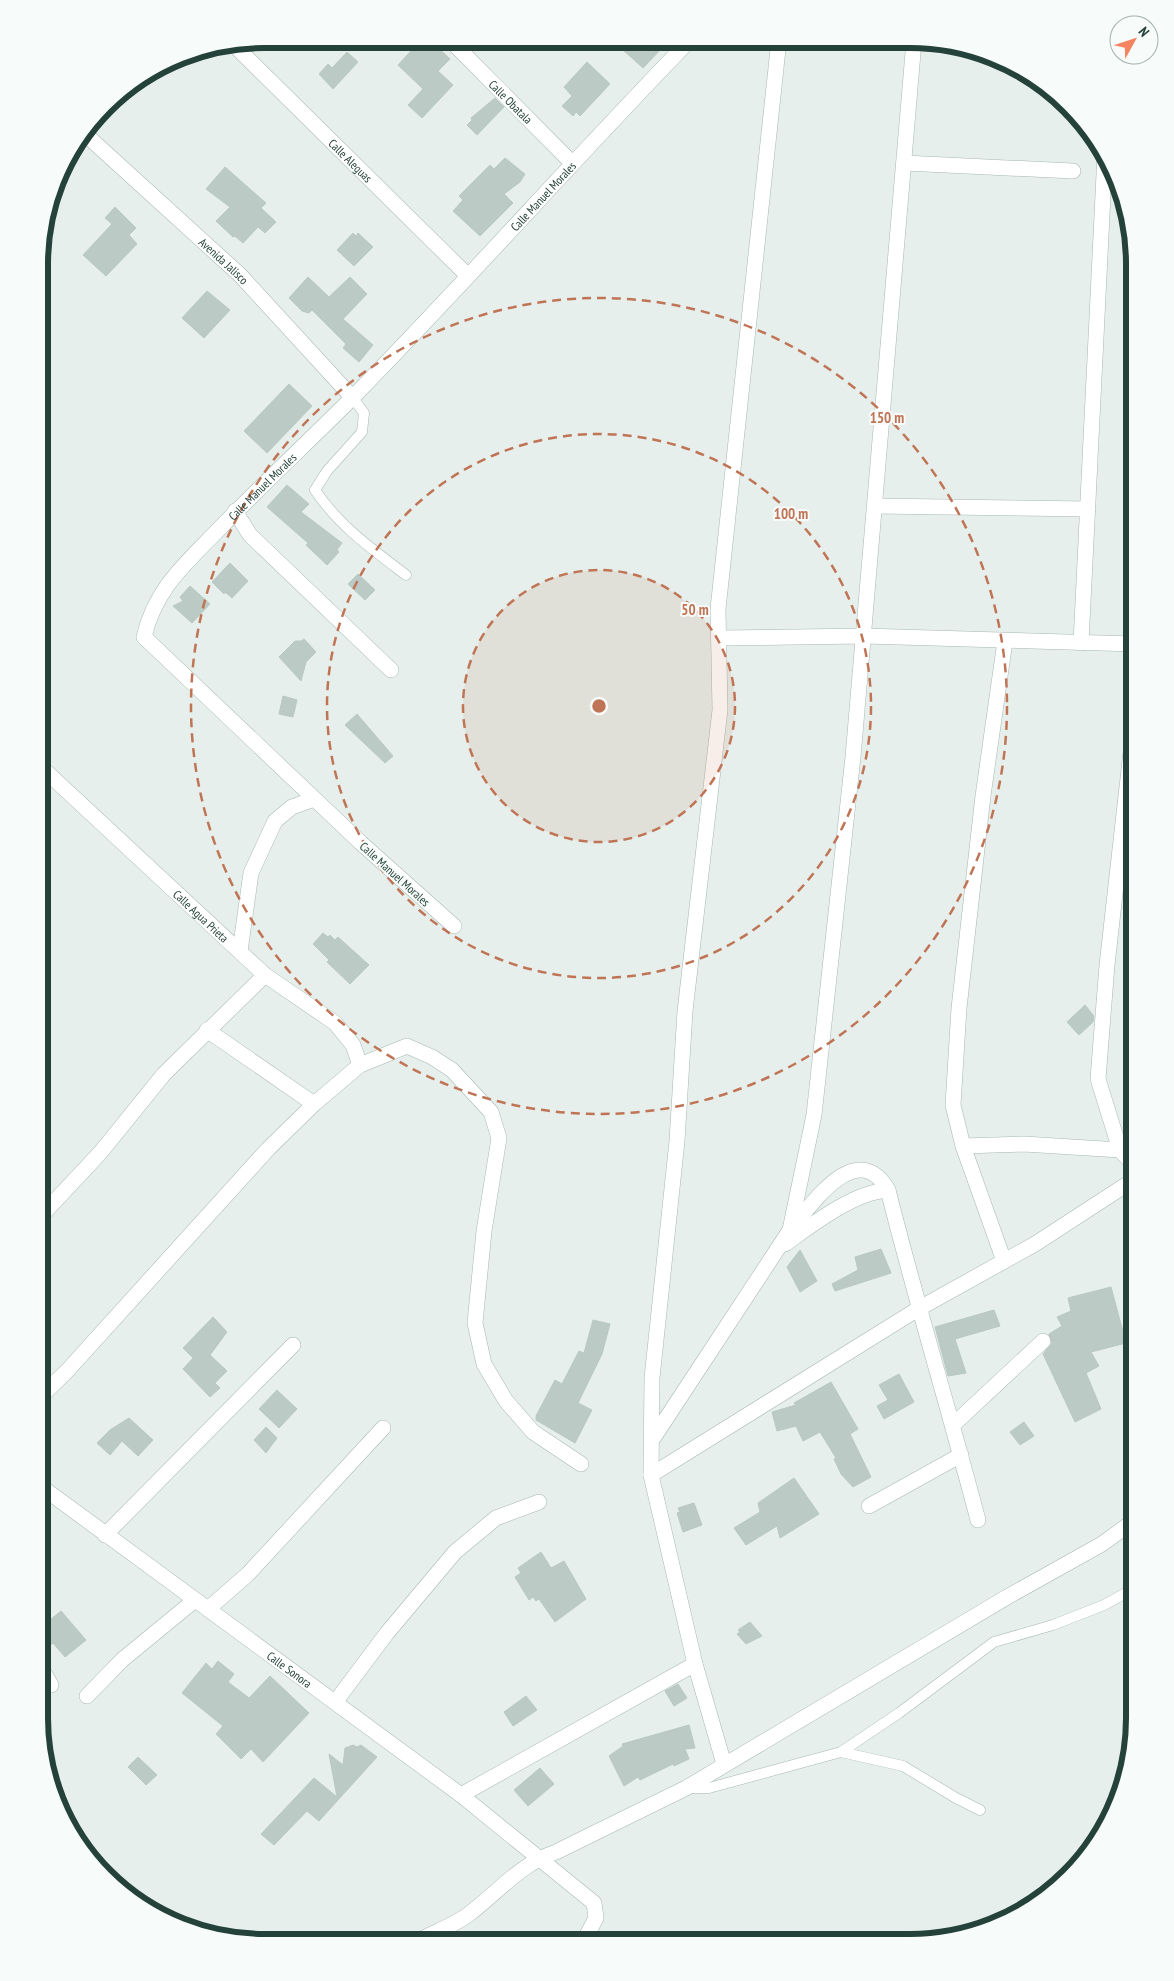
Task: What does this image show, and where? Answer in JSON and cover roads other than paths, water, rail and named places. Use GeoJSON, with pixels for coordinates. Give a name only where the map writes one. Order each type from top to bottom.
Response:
{"type":"FeatureCollection","features":[{"type":"Feature","properties":{"kind":"street","name":"Calle Obatala"},"geometry":{"type":"LineString","coordinates":[[458,48],[572,163]]}},
{"type":"Feature","properties":{"kind":"street","name":"Calle Manuel Morales"},"geometry":{"type":"LineString","coordinates":[[454,926],[314,799],[144,637],[149,615],[166,584],[235,511],[352,397],[468,276],[677,48]]}},
{"type":"Feature","properties":{"kind":"street"},"geometry":{"type":"LineString","coordinates":[[724,1764],[695,1664],[651,1475],[653,1438],[652,1378],[677,1141],[685,1011],[720,710],[718,609],[778,48]]}},
{"type":"Feature","properties":{"kind":"street"},"geometry":{"type":"LineString","coordinates":[[790,1230],[814,1114],[842,864],[864,636],[913,48]]}},
{"type":"Feature","properties":{"kind":"street","name":"Calle Aleguas"},"geometry":{"type":"LineString","coordinates":[[238,49],[468,276]]}},
{"type":"Feature","properties":{"kind":"street","name":"Avenida Jalisco"},"geometry":{"type":"LineString","coordinates":[[88,137],[240,276],[352,397]]}},
{"type":"Feature","properties":{"kind":"street"},"geometry":{"type":"LineString","coordinates":[[904,163],[1073,170]]}},
{"type":"Feature","properties":{"kind":"street"},"geometry":{"type":"LineString","coordinates":[[1081,643],[1104,169]]}},
{"type":"Feature","properties":{"kind":"street"},"geometry":{"type":"LineString","coordinates":[[875,506],[1088,509]]}},
{"type":"Feature","properties":{"kind":"street"},"geometry":{"type":"LineString","coordinates":[[235,511],[250,535],[391,670]]}},
{"type":"Feature","properties":{"kind":"street"},"geometry":{"type":"LineString","coordinates":[[720,638],[864,636],[1005,642],[1126,644]]}},
{"type":"Feature","properties":{"kind":"street"},"geometry":{"type":"LineString","coordinates":[[1004,1262],[962,1146],[953,1105],[958,1008],[983,796],[1005,642]]}},
{"type":"Feature","properties":{"kind":"street","name":"Calle Agua Prieta"},"geometry":{"type":"LineString","coordinates":[[48,773],[265,975],[335,1023],[353,1045],[360,1065]]}},
{"type":"Feature","properties":{"kind":"street"},"geometry":{"type":"LineString","coordinates":[[1126,796],[1107,965],[1098,1079],[1120,1150],[1126,1156]]}},
{"type":"Feature","properties":{"kind":"street"},"geometry":{"type":"LineString","coordinates":[[240,951],[250,873],[275,822],[292,807],[314,799]]}},
{"type":"Feature","properties":{"kind":"street"},"geometry":{"type":"LineString","coordinates":[[48,1208],[100,1153],[164,1074],[265,975]]}},
{"type":"Feature","properties":{"kind":"street"},"geometry":{"type":"LineString","coordinates":[[207,1030],[314,1104]]}},
{"type":"Feature","properties":{"kind":"street"},"geometry":{"type":"LineString","coordinates":[[48,1389],[80,1357],[268,1149],[314,1104],[360,1065],[406,1046],[432,1057],[452,1070],[491,1112],[499,1138],[484,1231],[474,1323],[484,1364],[506,1401],[533,1432],[581,1464]]}},
{"type":"Feature","properties":{"kind":"street"},"geometry":{"type":"LineString","coordinates":[[962,1146],[1024,1144],[1120,1150]]}},
{"type":"Feature","properties":{"kind":"street"},"geometry":{"type":"LineString","coordinates":[[653,1438],[669,1411],[780,1248],[790,1230],[830,1183],[842,1174],[864,1170],[881,1177],[888,1190],[918,1309],[954,1424],[978,1520]]}},
{"type":"Feature","properties":{"kind":"street"},"geometry":{"type":"LineString","coordinates":[[651,1475],[918,1309],[1004,1262],[1096,1206],[1126,1185]]}},
{"type":"Feature","properties":{"kind":"street"},"geometry":{"type":"LineString","coordinates":[[780,1248],[819,1220],[851,1202],[875,1190],[888,1190]]}},
{"type":"Feature","properties":{"kind":"street"},"geometry":{"type":"LineString","coordinates":[[954,1424],[1043,1341]]}},
{"type":"Feature","properties":{"kind":"street"},"geometry":{"type":"LineString","coordinates":[[105,1535],[293,1345]]}},
{"type":"Feature","properties":{"kind":"street"},"geometry":{"type":"LineString","coordinates":[[208,1609],[248,1574],[383,1428]]}},
{"type":"Feature","properties":{"kind":"street"},"geometry":{"type":"LineString","coordinates":[[869,1506],[961,1455]]}},
{"type":"Feature","properties":{"kind":"street","name":"Calle Sonora"},"geometry":{"type":"LineString","coordinates":[[48,1492],[336,1701],[461,1795],[594,1903],[596,1918],[588,1934]]}},
{"type":"Feature","properties":{"kind":"street"},"geometry":{"type":"LineString","coordinates":[[336,1701],[387,1633],[455,1552],[496,1518],[539,1502]]}},
{"type":"Feature","properties":{"kind":"street"},"geometry":{"type":"LineString","coordinates":[[432,1934],[468,1916],[514,1874],[538,1858],[556,1852],[686,1788],[998,1602],[1102,1544],[1126,1527]]}},
{"type":"Feature","properties":{"kind":"street"},"geometry":{"type":"LineString","coordinates":[[87,1696],[122,1660],[195,1600]]}},
{"type":"Feature","properties":{"kind":"street"},"geometry":{"type":"LineString","coordinates":[[461,1795],[695,1664]]}},
{"type":"Feature","properties":{"kind":"street"},"geometry":{"type":"LineString","coordinates":[[48,1680],[51,1685]]}},
{"type":"Feature","properties":{"kind":"lane"},"geometry":{"type":"LineString","coordinates":[[352,397],[364,413],[362,432],[328,471],[315,490],[328,510],[370,547],[406,575]]}},
{"type":"Feature","properties":{"kind":"lane"},"geometry":{"type":"LineString","coordinates":[[686,1788],[709,1788],[841,1752],[899,1713],[994,1642],[1053,1625],[1104,1605],[1126,1593]]}},
{"type":"Feature","properties":{"kind":"lane"},"geometry":{"type":"LineString","coordinates":[[841,1752],[903,1766],[980,1810]]}}]}
